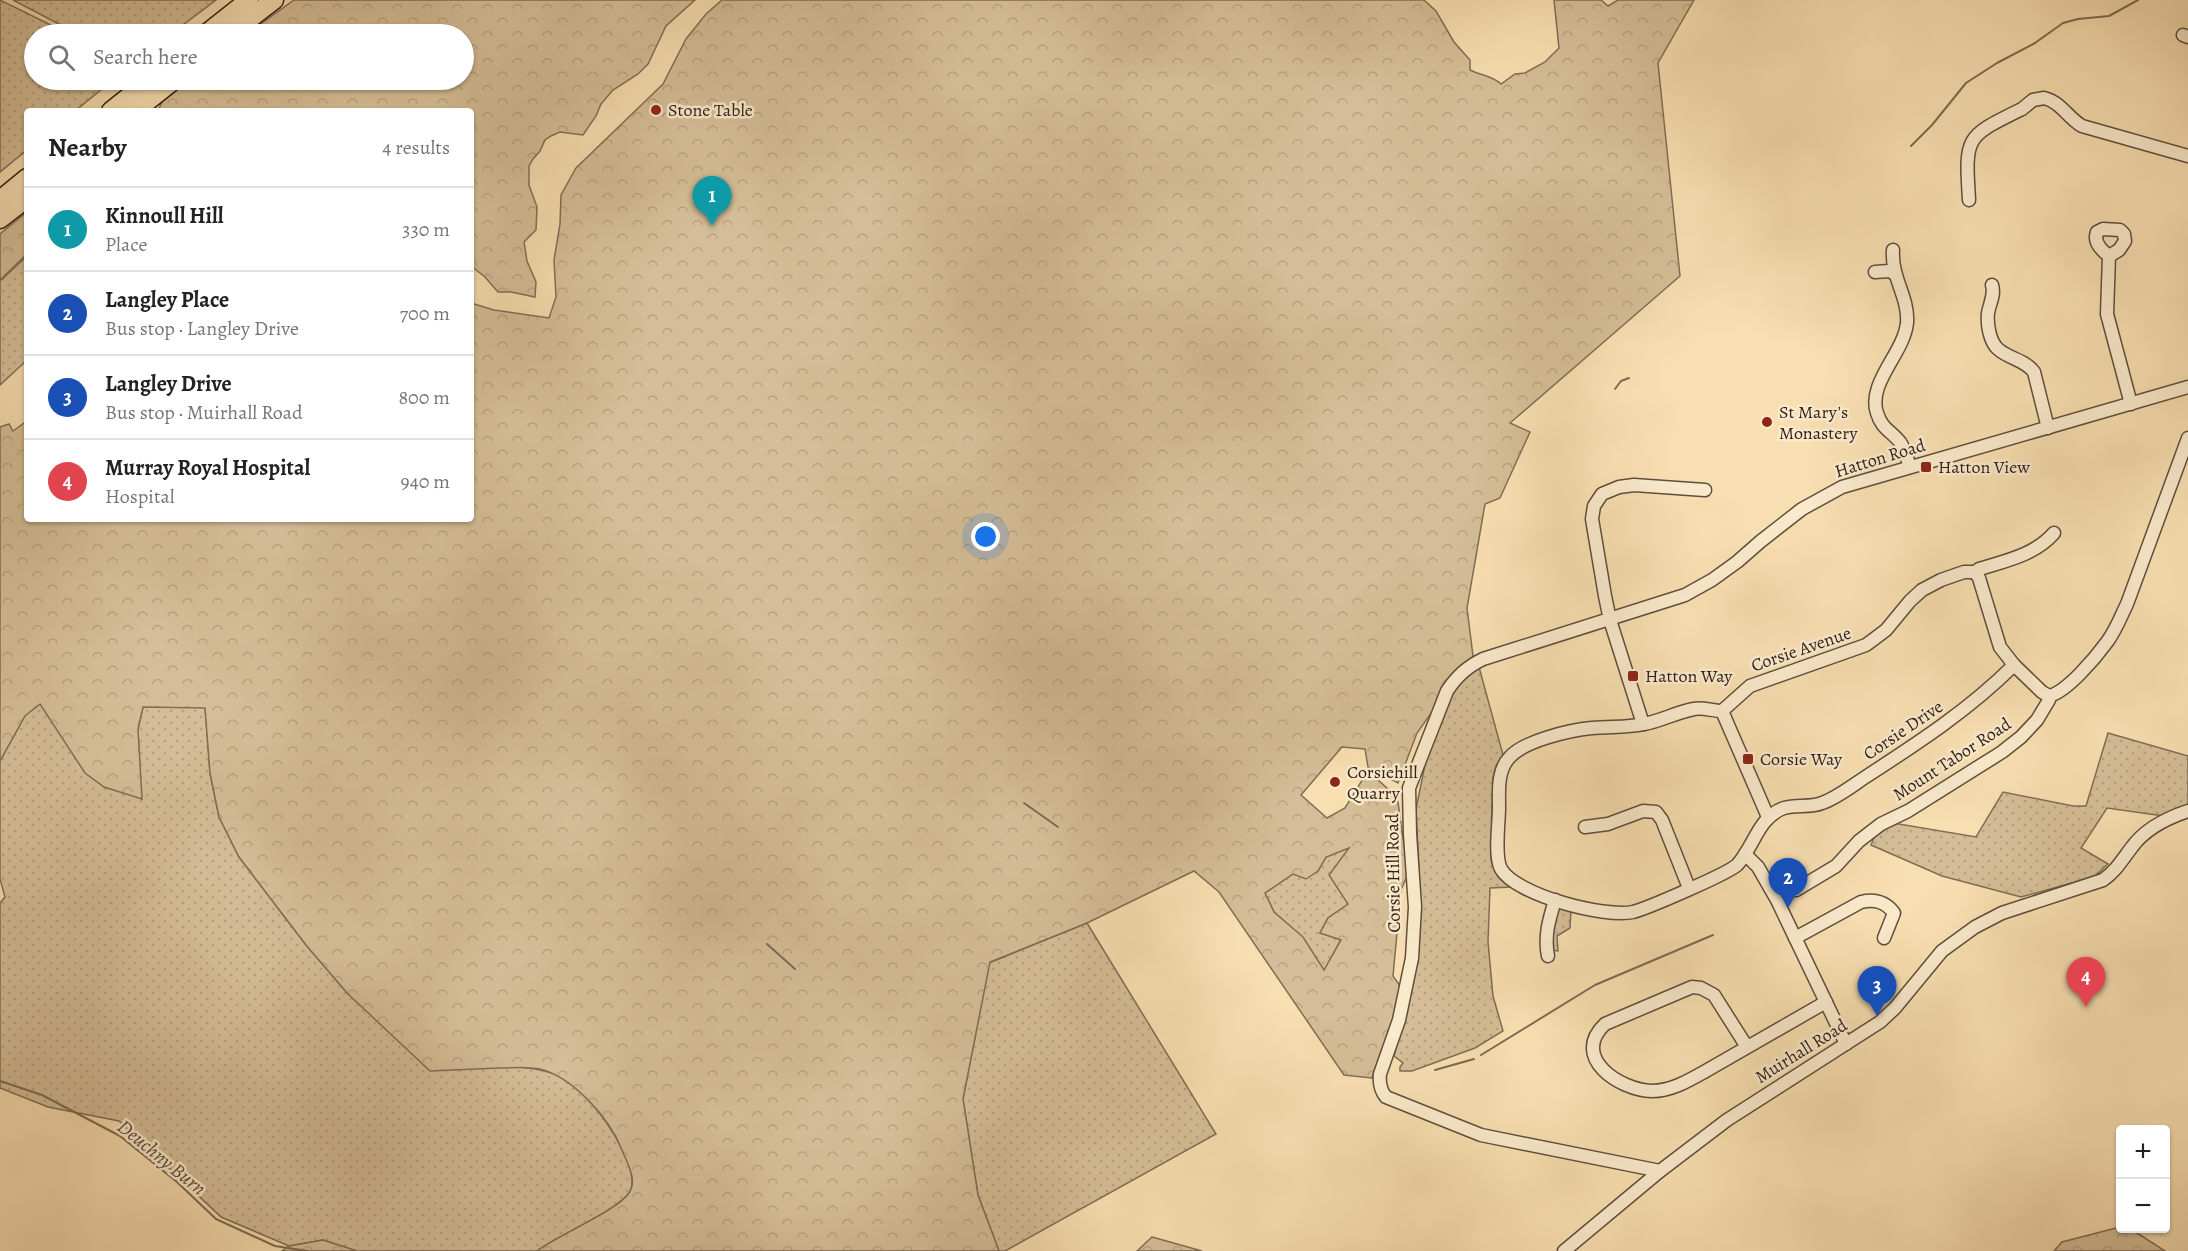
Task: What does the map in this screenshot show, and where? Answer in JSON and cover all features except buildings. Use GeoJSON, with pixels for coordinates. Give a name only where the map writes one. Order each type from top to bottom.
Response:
{"type":"FeatureCollection","features":[{"type":"Feature","properties":{"kind":"highway"},"geometry":{"type":"LineString","coordinates":[[219,24],[249,0]]}},
{"type":"Feature","properties":{"kind":"highway"},"geometry":{"type":"LineString","coordinates":[[243,24],[274,0]]}},
{"type":"Feature","properties":{"kind":"highway"},"geometry":{"type":"LineString","coordinates":[[115,108],[137,90]]}},
{"type":"Feature","properties":{"kind":"highway"},"geometry":{"type":"LineString","coordinates":[[139,108],[161,90]]}},
{"type":"Feature","properties":{"kind":"highway"},"geometry":{"type":"LineString","coordinates":[[0,200],[24,180]]}},
{"type":"Feature","properties":{"kind":"highway"},"geometry":{"type":"LineString","coordinates":[[0,219],[24,200]]}},
{"type":"Feature","properties":{"kind":"street"},"geometry":{"type":"LineString","coordinates":[[1969,200],[1966,158],[1974,137],[1981,130],[2026,104],[2044,98],[2056,103],[2074,122],[2082,126],[2188,156]]}},
{"type":"Feature","properties":{"kind":"street"},"geometry":{"type":"LineString","coordinates":[[1893,250],[1895,274],[1906,310],[1907,322],[1904,336],[1876,392],[1875,405],[1881,424],[1902,446],[1910,467]]}},
{"type":"Feature","properties":{"kind":"street"},"geometry":{"type":"LineString","coordinates":[[2109,256],[2107,314],[2131,404]]}},
{"type":"Feature","properties":{"kind":"street"},"geometry":{"type":"LineString","coordinates":[[1875,272],[1889,271],[1895,274]]}},
{"type":"Feature","properties":{"kind":"street"},"geometry":{"type":"LineString","coordinates":[[1992,285],[1994,291],[1988,312],[1993,343],[1999,350],[2028,364],[2034,372],[2048,428]]}},
{"type":"Feature","properties":{"kind":"street","name":"Hatton Road"},"geometry":{"type":"LineString","coordinates":[[1610,620],[1685,595],[1712,580],[1787,520],[1818,498],[1842,487],[2188,387]]}},
{"type":"Feature","properties":{"kind":"street","name":"Mount Tabor Road"},"geometry":{"type":"LineString","coordinates":[[1796,890],[1836,866],[1859,841],[1881,824],[1908,811],[2002,752],[2037,720],[2049,696],[2058,693],[2089,663],[2108,640],[2127,604],[2188,438]]}},
{"type":"Feature","properties":{"kind":"street"},"geometry":{"type":"LineString","coordinates":[[1643,724],[1610,620],[1592,519],[1594,506],[1602,494],[1619,487],[1634,485],[1705,490]]}},
{"type":"Feature","properties":{"kind":"street","name":"Corsie Avenue"},"geometry":{"type":"LineString","coordinates":[[1722,711],[1750,686],[1865,646],[1886,630],[1922,590],[1964,572],[1975,572],[2027,553],[2044,543],[2054,533]]}},
{"type":"Feature","properties":{"kind":"street"},"geometry":{"type":"LineString","coordinates":[[1975,572],[1979,578],[1998,642],[2014,665],[2049,696]]}},
{"type":"Feature","properties":{"kind":"street","name":"Corsie Hill Road"},"geometry":{"type":"LineString","coordinates":[[1610,620],[1483,659],[1466,669],[1447,691],[1409,788],[1415,907],[1412,958],[1399,1020],[1379,1082],[1382,1093],[1386,1097],[1481,1135],[1660,1171]]}},
{"type":"Feature","properties":{"kind":"street","name":"Corsie Drive"},"geometry":{"type":"LineString","coordinates":[[1768,817],[1784,808],[1806,807],[1823,803],[1848,788],[1951,719],[2014,665]]}},
{"type":"Feature","properties":{"kind":"street"},"geometry":{"type":"LineString","coordinates":[[1697,708],[1722,711],[1768,817],[1745,854],[1730,870],[1647,907],[1623,913],[1579,908],[1555,900],[1515,883],[1500,868],[1498,851],[1502,770],[1509,757],[1527,744],[1592,728],[1643,724],[1697,708]]}},
{"type":"Feature","properties":{"kind":"street"},"geometry":{"type":"LineString","coordinates":[[1585,826],[1609,823],[1643,811],[1656,812],[1662,820],[1689,888]]}},
{"type":"Feature","properties":{"kind":"street","name":"Muirhall Road"},"geometry":{"type":"LineString","coordinates":[[1564,1251],[1636,1190],[1727,1120],[1880,1022],[1895,1008],[1942,951],[1975,927],[2002,913],[2103,880],[2115,871],[2132,846],[2142,836],[2171,817],[2188,811]]}},
{"type":"Feature","properties":{"kind":"street"},"geometry":{"type":"LineString","coordinates":[[1745,854],[1766,879],[1846,1044]]}},
{"type":"Feature","properties":{"kind":"street"},"geometry":{"type":"LineString","coordinates":[[1548,956],[1545,942],[1546,931],[1555,900]]}},
{"type":"Feature","properties":{"kind":"street"},"geometry":{"type":"LineString","coordinates":[[1795,938],[1861,902],[1871,900],[1882,903],[1894,913],[1884,938]]}},
{"type":"Feature","properties":{"kind":"street"},"geometry":{"type":"LineString","coordinates":[[1747,1047],[1714,995],[1701,988],[1692,987],[1605,1024],[1596,1035],[1593,1051],[1598,1064],[1611,1078],[1652,1091],[1684,1083],[1826,1002]]}},
{"type":"Feature","properties":{"kind":"green space"},"geometry":{"type":"Polygon","coordinates":[[[0,0],[49,24],[24,24],[24,90],[101,90],[79,108],[24,108],[24,152],[0,172],[0,0]]]}},
{"type":"Feature","properties":{"kind":"green space"},"geometry":{"type":"Polygon","coordinates":[[[13,0],[216,0],[184,24],[59,24],[13,0]]]}},
{"type":"Feature","properties":{"kind":"green space"},"geometry":{"type":"Polygon","coordinates":[[[294,0],[695,0],[666,26],[648,64],[638,74],[613,90],[601,104],[583,135],[560,132],[551,136],[545,140],[529,166],[529,185],[537,207],[536,230],[524,242],[527,261],[536,282],[535,297],[498,292],[474,268],[474,108],[159,108],[165,95],[172,90],[474,90],[474,24],[261,24],[294,0]]]}},
{"type":"Feature","properties":{"kind":"green space"},"geometry":{"type":"Polygon","coordinates":[[[722,0],[1424,0],[1436,11],[1454,42],[1470,60],[1470,70],[1490,77],[1501,84],[1515,74],[1525,73],[1545,62],[1559,48],[1554,0],[1601,0],[1608,6],[1618,0],[1694,0],[1658,63],[1680,276],[1510,423],[1530,432],[1500,498],[1485,504],[1467,608],[1474,664],[1447,691],[1417,733],[1398,783],[1368,767],[1365,749],[1342,747],[1301,795],[1327,818],[1345,808],[1364,777],[1378,780],[1398,802],[1408,874],[1401,890],[1393,976],[1400,986],[1395,1013],[1372,1078],[1344,1075],[1219,892],[1194,871],[1087,923],[990,962],[963,1099],[978,1195],[999,1251],[537,1251],[613,1207],[629,1193],[632,1183],[631,1172],[609,1125],[577,1090],[553,1074],[540,1069],[520,1067],[430,1071],[348,994],[306,945],[239,857],[219,817],[210,773],[205,708],[143,707],[138,729],[142,799],[104,787],[85,773],[40,704],[25,716],[0,761],[0,427],[9,424],[13,431],[24,423],[24,522],[474,522],[474,304],[494,310],[549,318],[556,297],[554,260],[560,224],[561,195],[576,168],[663,84],[686,39],[706,14],[722,0]],[[1349,848],[1326,857],[1318,871],[1306,879],[1293,874],[1265,893],[1274,912],[1303,937],[1324,970],[1341,940],[1320,933],[1328,918],[1348,904],[1329,875],[1349,848]]]}},
{"type":"Feature","properties":{"kind":"green space"},"geometry":{"type":"Polygon","coordinates":[[[24,214],[24,257],[0,280],[0,234],[24,214]]]}},
{"type":"Feature","properties":{"kind":"green space"},"geometry":{"type":"Polygon","coordinates":[[[24,259],[24,363],[0,385],[0,281],[24,259]]]}},
{"type":"Feature","properties":{"kind":"green space"},"geometry":{"type":"Polygon","coordinates":[[[1479,667],[1503,755],[1496,766],[1493,778],[1491,860],[1498,877],[1510,887],[1490,888],[1488,942],[1493,996],[1503,1031],[1475,1048],[1412,1071],[1400,1071],[1403,1063],[1394,1056],[1417,960],[1421,913],[1416,809],[1426,760],[1441,718],[1457,686],[1466,675],[1479,667]]]}},
{"type":"Feature","properties":{"kind":"green space"},"geometry":{"type":"Polygon","coordinates":[[[40,704],[141,799],[138,729],[143,707],[205,707],[210,773],[219,817],[239,857],[306,945],[348,994],[517,1067],[546,1071],[573,1084],[604,1119],[624,1152],[632,1182],[629,1193],[613,1207],[537,1251],[357,1251],[323,1240],[289,1246],[221,1217],[119,1121],[48,1107],[0,1088],[0,903],[5,897],[0,879],[0,761],[25,715],[40,704]]]}},
{"type":"Feature","properties":{"kind":"green space"},"geometry":{"type":"Polygon","coordinates":[[[2108,733],[2188,756],[2188,812],[2171,817],[2107,808],[2081,848],[2108,864],[2094,877],[2021,897],[1942,876],[1871,845],[1876,833],[1893,823],[1976,837],[2003,792],[2073,806],[2086,806],[2108,733]]]}},
{"type":"Feature","properties":{"kind":"green space"},"geometry":{"type":"Polygon","coordinates":[[[1350,847],[1349,904],[1328,918],[1320,933],[1341,939],[1324,971],[1303,938],[1274,912],[1265,893],[1293,874],[1318,871],[1326,857],[1350,847]]]}},
{"type":"Feature","properties":{"kind":"green space"},"geometry":{"type":"Polygon","coordinates":[[[1571,910],[1570,928],[1557,936],[1558,951],[1551,950],[1555,911],[1571,910]]]}},
{"type":"Feature","properties":{"kind":"green space"},"geometry":{"type":"Polygon","coordinates":[[[1087,923],[1216,1134],[1005,1251],[999,1251],[978,1195],[963,1099],[989,963],[1087,923]]]}},
{"type":"Feature","properties":{"kind":"green space"},"geometry":{"type":"Polygon","coordinates":[[[2116,1228],[2116,1233],[2137,1233],[2165,1251],[2054,1251],[2062,1242],[2116,1228]]]}},
{"type":"Feature","properties":{"kind":"green space"},"geometry":{"type":"Polygon","coordinates":[[[1152,1237],[1202,1251],[1137,1251],[1152,1237]]]}},
{"type":"Feature","properties":{"kind":"green space"},"geometry":{"type":"Polygon","coordinates":[[[323,1240],[357,1251],[282,1251],[289,1246],[323,1240]]]}},
{"type":"Feature","properties":{"kind":"waterway"},"geometry":{"type":"LineString","coordinates":[[1911,146],[1932,125],[1966,83],[1997,63],[2035,43],[2063,23],[2109,16],[2138,0]]}},
{"type":"Feature","properties":{"kind":"waterway"},"geometry":{"type":"LineString","coordinates":[[1615,389],[1621,381],[1629,378]]}},
{"type":"Feature","properties":{"kind":"waterway"},"geometry":{"type":"LineString","coordinates":[[1024,803],[1058,827]]}},
{"type":"Feature","properties":{"kind":"waterway"},"geometry":{"type":"LineString","coordinates":[[1481,1055],[1595,985],[1713,935]]}},
{"type":"Feature","properties":{"kind":"waterway"},"geometry":{"type":"LineString","coordinates":[[767,944],[795,969]]}},
{"type":"Feature","properties":{"kind":"waterway"},"geometry":{"type":"LineString","coordinates":[[1435,1070],[1474,1059]]}},
{"type":"Feature","properties":{"kind":"waterway","name":"Deuchny Burn"},"geometry":{"type":"LineString","coordinates":[[0,1081],[42,1095],[120,1136],[177,1182],[216,1219],[275,1246],[308,1251]]}},
{"type":"Feature","properties":{"kind":"place","name":"Stone Table"},"geometry":{"type":"Point","coordinates":[656,110]}},
{"type":"Feature","properties":{"kind":"place","name":"Kinnoull Hill"},"geometry":{"type":"Point","coordinates":[712,226]}},
{"type":"Feature","properties":{"kind":"place","name":"St Mary's Monastery"},"geometry":{"type":"Point","coordinates":[1767,422]}},
{"type":"Feature","properties":{"kind":"place","name":"Hatton View"},"geometry":{"type":"Point","coordinates":[1926,467]}},
{"type":"Feature","properties":{"kind":"place","name":"Hatton Way"},"geometry":{"type":"Point","coordinates":[1633,676]}},
{"type":"Feature","properties":{"kind":"place","name":"Corsie Way"},"geometry":{"type":"Point","coordinates":[1748,759]}},
{"type":"Feature","properties":{"kind":"place","name":"Corsiehill Quarry"},"geometry":{"type":"Point","coordinates":[1335,782]}},
{"type":"Feature","properties":{"kind":"place","name":"Langley Place"},"geometry":{"type":"Point","coordinates":[1788,908]}},
{"type":"Feature","properties":{"kind":"place","name":"Murray Royal Hospital"},"geometry":{"type":"Point","coordinates":[2086,1007]}},
{"type":"Feature","properties":{"kind":"place","name":"Langley Drive"},"geometry":{"type":"Point","coordinates":[1877,1016]}}]}
